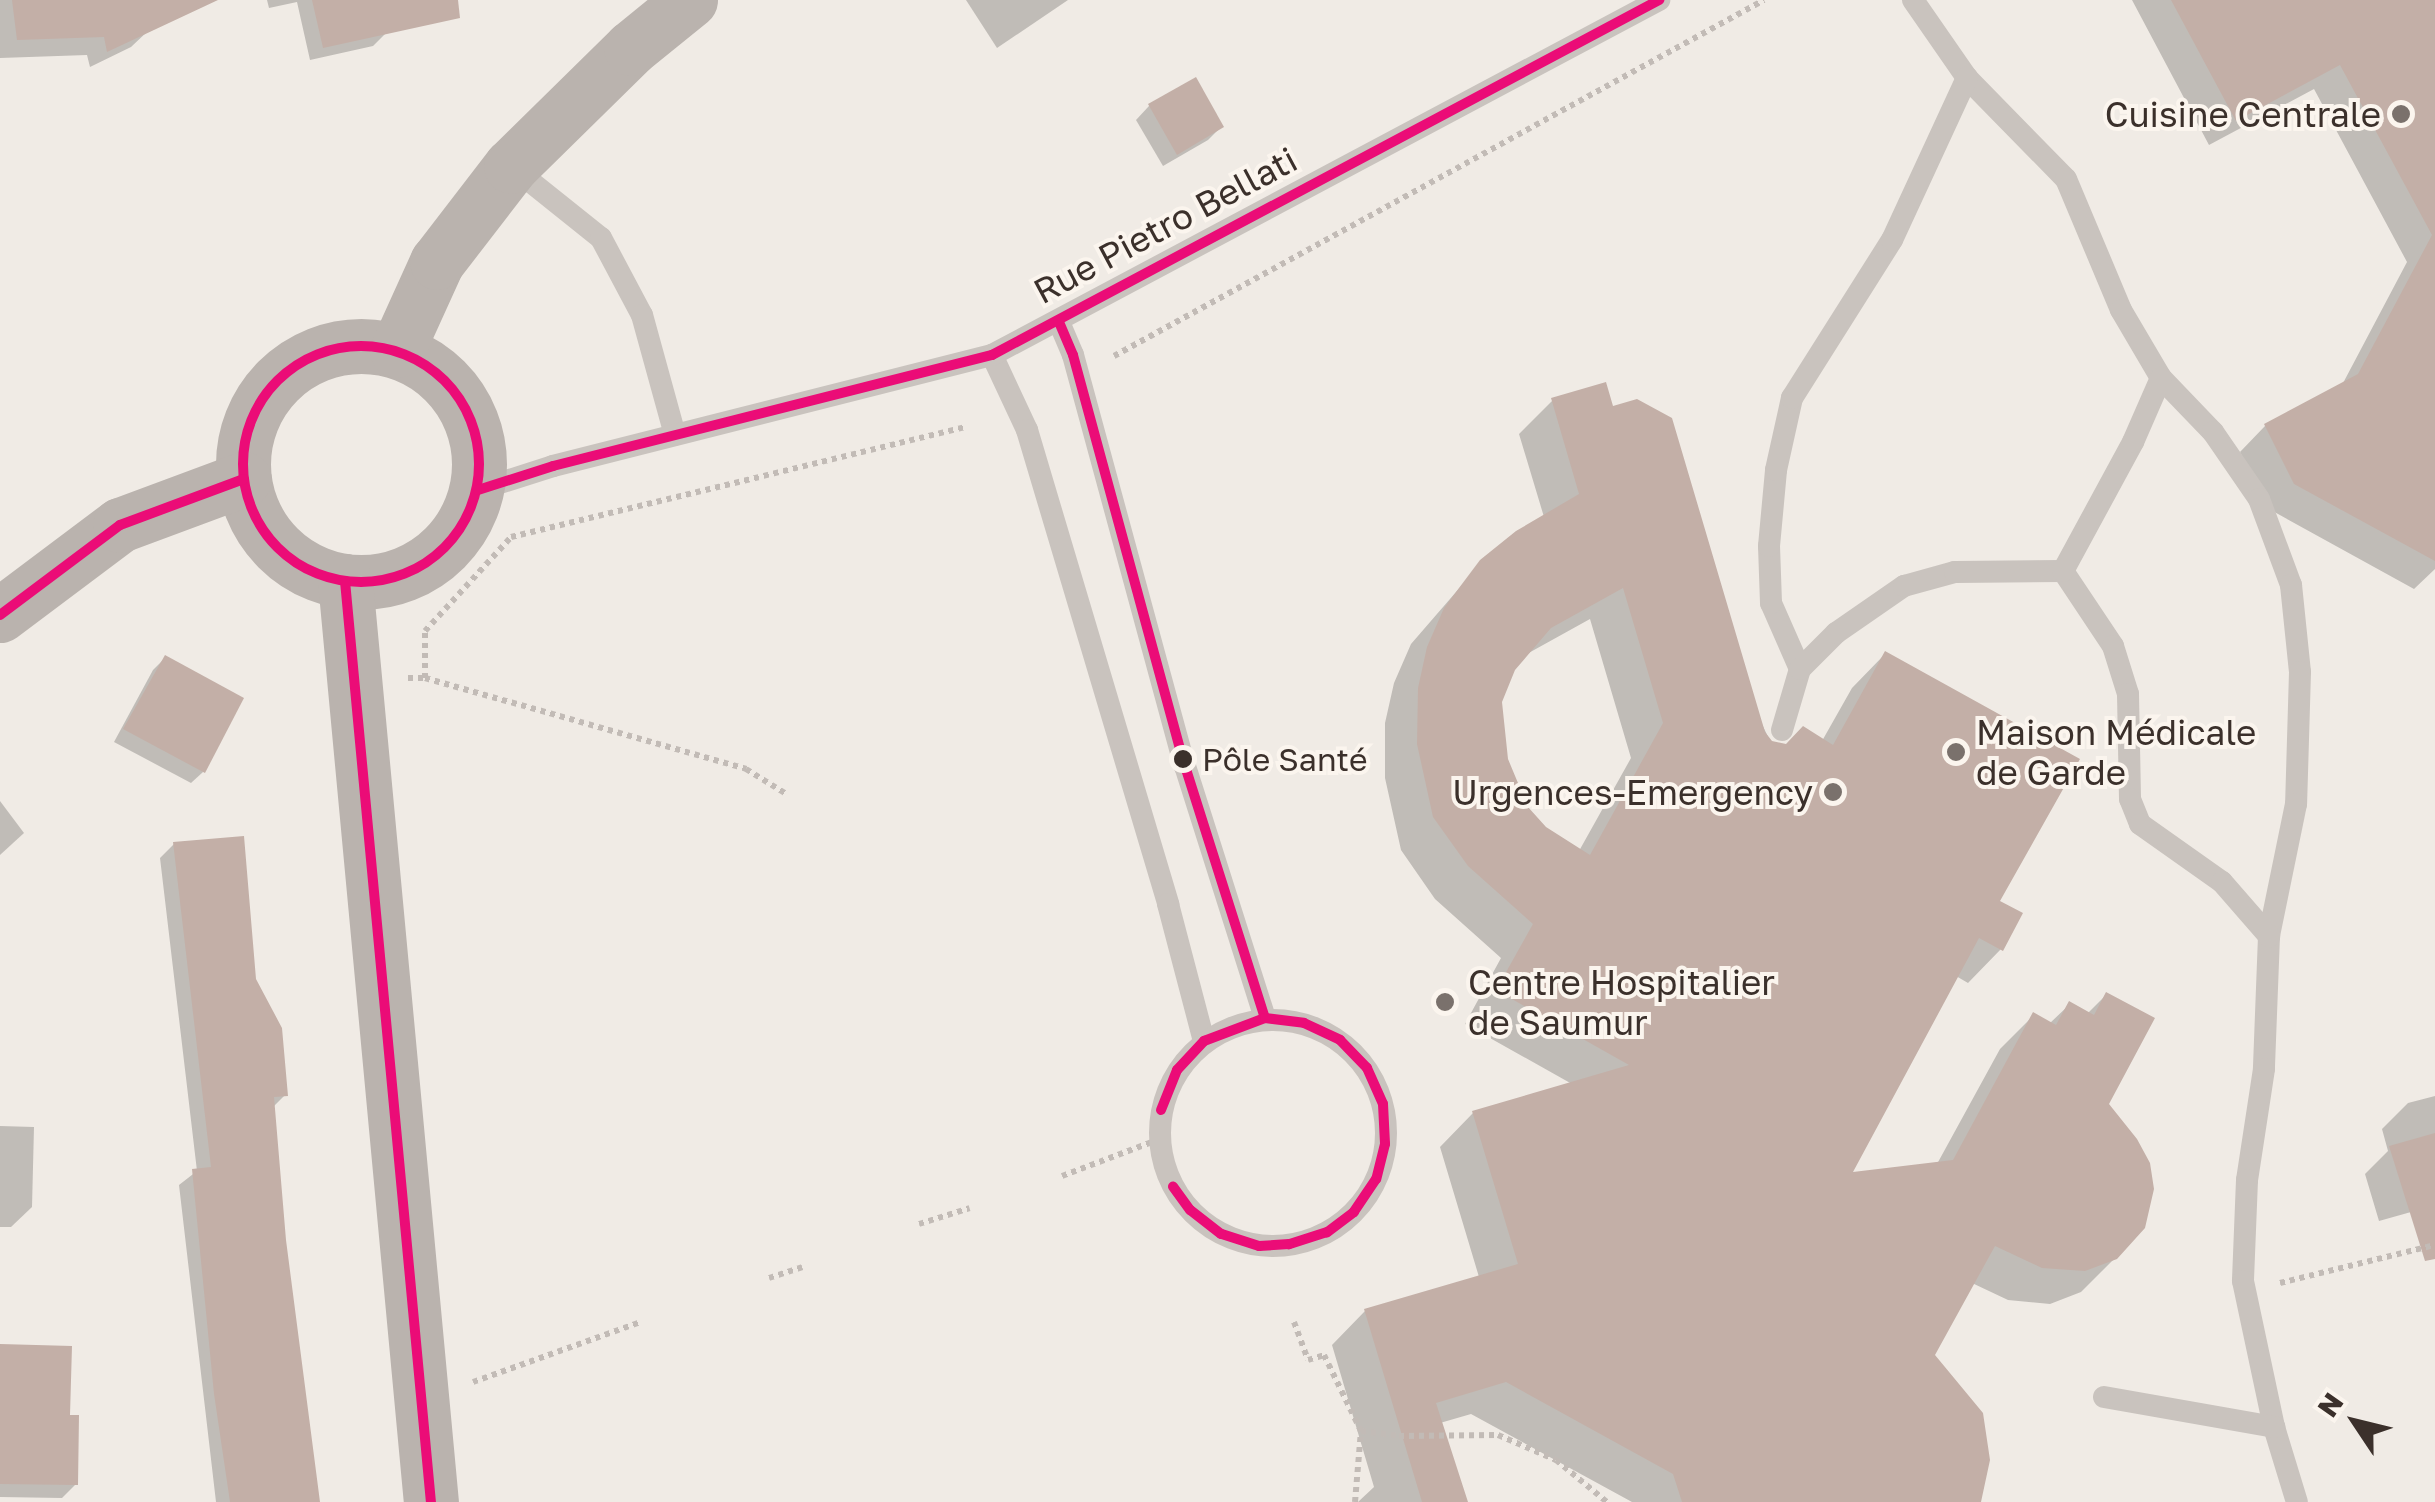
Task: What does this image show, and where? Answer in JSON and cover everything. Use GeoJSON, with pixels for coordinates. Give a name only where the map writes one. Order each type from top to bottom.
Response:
{"type":"FeatureCollection","features":[{"type":"Feature","properties":{"kind":"street"},"geometry":{"type":"LineString","coordinates":[[398,350],[437,262],[511,166],[632,48],[690,0]]}},
{"type":"Feature","properties":{"kind":"street"},"geometry":{"type":"LineString","coordinates":[[350,345],[398,350],[436,370],[464,404],[478,446],[478,490],[464,522],[443,550],[414,570],[380,581],[344,581],[308,570],[276,547],[254,516],[244,479],[247,431],[269,389],[305,358],[350,345]]}},
{"type":"Feature","properties":{"kind":"street"},"geometry":{"type":"LineString","coordinates":[[0,615],[120,525],[244,479]]}},
{"type":"Feature","properties":{"kind":"street"},"geometry":{"type":"LineString","coordinates":[[344,581],[431,1502]]}},
{"type":"Feature","properties":{"kind":"lane","name":"Rue Pietro Bellati"},"geometry":{"type":"LineString","coordinates":[[478,490],[675,434],[992,354],[1059,322],[1659,0]]}},
{"type":"Feature","properties":{"kind":"lane"},"geometry":{"type":"LineString","coordinates":[[1913,0],[1968,78],[2066,178],[2121,310],[2161,378],[2213,432],[2259,498],[2291,585],[2300,672],[2296,804],[2269,936],[2264,1069],[2247,1180],[2243,1281],[2274,1427],[2297,1502]]}},
{"type":"Feature","properties":{"kind":"lane"},"geometry":{"type":"LineString","coordinates":[[1800,668],[1777,626],[1770,603],[1769,546],[1776,470],[1792,398],[1892,240],[1968,78]]}},
{"type":"Feature","properties":{"kind":"lane"},"geometry":{"type":"LineString","coordinates":[[511,166],[601,238],[642,315],[675,434]]}},
{"type":"Feature","properties":{"kind":"lane"},"geometry":{"type":"LineString","coordinates":[[1059,322],[1073,355],[1185,766],[1265,1018]]}},
{"type":"Feature","properties":{"kind":"lane"},"geometry":{"type":"LineString","coordinates":[[992,354],[1027,430],[1168,904],[1204,1042]]}},
{"type":"Feature","properties":{"kind":"lane"},"geometry":{"type":"LineString","coordinates":[[2063,570],[2134,442],[2161,378]]}},
{"type":"Feature","properties":{"kind":"lane"},"geometry":{"type":"LineString","coordinates":[[1782,730],[1800,668],[1836,633],[1904,586],[1956,572],[2063,570]]}},
{"type":"Feature","properties":{"kind":"lane"},"geometry":{"type":"LineString","coordinates":[[2063,570],[2113,646],[2128,694],[2130,799],[2140,824],[2222,882],[2269,936]]}},
{"type":"Feature","properties":{"kind":"lane"},"geometry":{"type":"LineString","coordinates":[[1265,1018],[1304,1023],[1340,1040],[1367,1068],[1383,1104],[1386,1144],[1376,1179],[1354,1212],[1327,1232],[1289,1244],[1259,1246],[1221,1234],[1190,1210],[1173,1187],[1160,1139],[1161,1110],[1177,1070],[1204,1042],[1265,1018]]}},
{"type":"Feature","properties":{"kind":"lane"},"geometry":{"type":"LineString","coordinates":[[2104,1398],[2274,1427]]}},
{"type":"Feature","properties":{"kind":"path"},"geometry":{"type":"LineString","coordinates":[[1112,356],[1764,0]]}},
{"type":"Feature","properties":{"kind":"path"},"geometry":{"type":"LineString","coordinates":[[425,678],[425,631],[512,537],[966,427]]}},
{"type":"Feature","properties":{"kind":"path"},"geometry":{"type":"LineString","coordinates":[[400,678],[425,678],[746,769],[788,795]]}},
{"type":"Feature","properties":{"kind":"path"},"geometry":{"type":"LineString","coordinates":[[1062,1176],[1160,1139]]}},
{"type":"Feature","properties":{"kind":"path"},"geometry":{"type":"LineString","coordinates":[[920,1224],[970,1208]]}},
{"type":"Feature","properties":{"kind":"path"},"geometry":{"type":"LineString","coordinates":[[2243,1281],[2285,1284],[2435,1245]]}},
{"type":"Feature","properties":{"kind":"path"},"geometry":{"type":"LineString","coordinates":[[769,1278],[802,1267]]}},
{"type":"Feature","properties":{"kind":"path"},"geometry":{"type":"LineString","coordinates":[[496,1374],[641,1322]]}},
{"type":"Feature","properties":{"kind":"path"},"geometry":{"type":"LineString","coordinates":[[1294,1322],[1308,1360],[1324,1355],[1361,1432],[1355,1502]]}},
{"type":"Feature","properties":{"kind":"path"},"geometry":{"type":"LineString","coordinates":[[1361,1432],[1399,1436],[1498,1435],[1556,1460],[1607,1502]]}},
{"type":"Feature","properties":{"kind":"building"},"geometry":{"type":"Polygon","coordinates":[[[12,0],[218,0],[107,52],[104,37],[17,40],[12,0]]]}},
{"type":"Feature","properties":{"kind":"building"},"geometry":{"type":"Polygon","coordinates":[[[312,0],[458,0],[460,18],[323,48],[312,0]]]}},
{"type":"Feature","properties":{"kind":"building"},"geometry":{"type":"Polygon","coordinates":[[[2171,0],[2435,0],[2435,561],[2294,484],[2264,424],[2358,374],[2432,235],[2340,65],[2236,121],[2171,0]]]}},
{"type":"Feature","properties":{"kind":"building"},"geometry":{"type":"Polygon","coordinates":[[[1196,77],[1224,127],[1177,155],[1148,104],[1196,77]]]}},
{"type":"Feature","properties":{"kind":"building"},"geometry":{"type":"Polygon","coordinates":[[[1606,382],[1613,406],[1637,399],[1672,418],[1765,732],[1772,741],[1786,744],[1803,726],[1833,745],[1885,651],[2080,759],[2000,901],[2023,913],[2003,951],[1979,938],[1853,1172],[1953,1160],[2033,1012],[2056,1025],[2069,1001],[2094,1015],[2106,992],[2155,1018],[2109,1104],[2137,1139],[2150,1163],[2154,1189],[2145,1228],[2117,1259],[2085,1271],[2042,1268],[1995,1246],[1935,1355],[1983,1413],[1990,1460],[1981,1502],[1682,1502],[1673,1474],[1506,1382],[1436,1403],[1468,1502],[1422,1502],[1364,1309],[1518,1264],[1472,1111],[1629,1065],[1496,990],[1533,924],[1468,866],[1433,817],[1417,744],[1418,688],[1427,647],[1444,608],[1480,560],[1516,531],[1579,494],[1551,398],[1606,382]],[[1623,588],[1551,628],[1515,670],[1502,702],[1508,759],[1528,807],[1546,827],[1590,855],[1663,723],[1623,588]]]}},
{"type":"Feature","properties":{"kind":"building"},"geometry":{"type":"Polygon","coordinates":[[[165,655],[244,698],[205,773],[123,729],[165,655]]]}},
{"type":"Feature","properties":{"kind":"building"},"geometry":{"type":"Polygon","coordinates":[[[244,836],[256,979],[282,1028],[288,1096],[274,1097],[286,1240],[320,1502],[230,1502],[214,1394],[192,1169],[211,1167],[173,842],[244,836]]]}},
{"type":"Feature","properties":{"kind":"building"},"geometry":{"type":"Polygon","coordinates":[[[2435,1133],[2435,1259],[2425,1261],[2389,1146],[2435,1133]]]}},
{"type":"Feature","properties":{"kind":"building"},"geometry":{"type":"Polygon","coordinates":[[[0,1344],[72,1346],[70,1415],[79,1415],[78,1485],[0,1484],[0,1344]]]}},
{"type":"Feature","properties":{"kind":"transit line"},"geometry":{"type":"LineString","coordinates":[[478,490],[553,466],[992,355],[1659,0]]}},
{"type":"Feature","properties":{"kind":"transit line"},"geometry":{"type":"LineString","coordinates":[[1059,322],[1073,355],[1185,766],[1265,1018]]}},
{"type":"Feature","properties":{"kind":"transit line"},"geometry":{"type":"LineString","coordinates":[[361,346],[406,355],[444,381],[470,419],[479,464],[470,509],[444,547],[406,573],[361,582],[316,573],[278,547],[252,509],[243,464],[252,419],[278,381],[316,355],[361,346]]}},
{"type":"Feature","properties":{"kind":"transit line"},"geometry":{"type":"LineString","coordinates":[[0,615],[120,525],[244,479]]}},
{"type":"Feature","properties":{"kind":"transit line"},"geometry":{"type":"LineString","coordinates":[[345,581],[431,1502]]}},
{"type":"Feature","properties":{"kind":"transit line"},"geometry":{"type":"LineString","coordinates":[[1161,1110],[1177,1070],[1204,1041],[1265,1018],[1304,1023],[1340,1040],[1367,1068],[1383,1104],[1385,1144],[1376,1179],[1354,1212],[1327,1232],[1289,1244],[1259,1246],[1221,1234],[1190,1210],[1173,1187]]}},
{"type":"Feature","properties":{"kind":"place","name":"Cuisine Centrale"},"geometry":{"type":"Point","coordinates":[2401,114]}},
{"type":"Feature","properties":{"kind":"place","name":"Maison Médicale de Garde"},"geometry":{"type":"Point","coordinates":[1956,752]}},
{"type":"Feature","properties":{"kind":"place","name":"Pôle Santé"},"geometry":{"type":"Point","coordinates":[1183,759]}},
{"type":"Feature","properties":{"kind":"place","name":"Urgences-Emergency"},"geometry":{"type":"Point","coordinates":[1833,792]}},
{"type":"Feature","properties":{"kind":"place","name":"Centre Hospitalier de Saumur"},"geometry":{"type":"Point","coordinates":[1445,1002]}}]}
